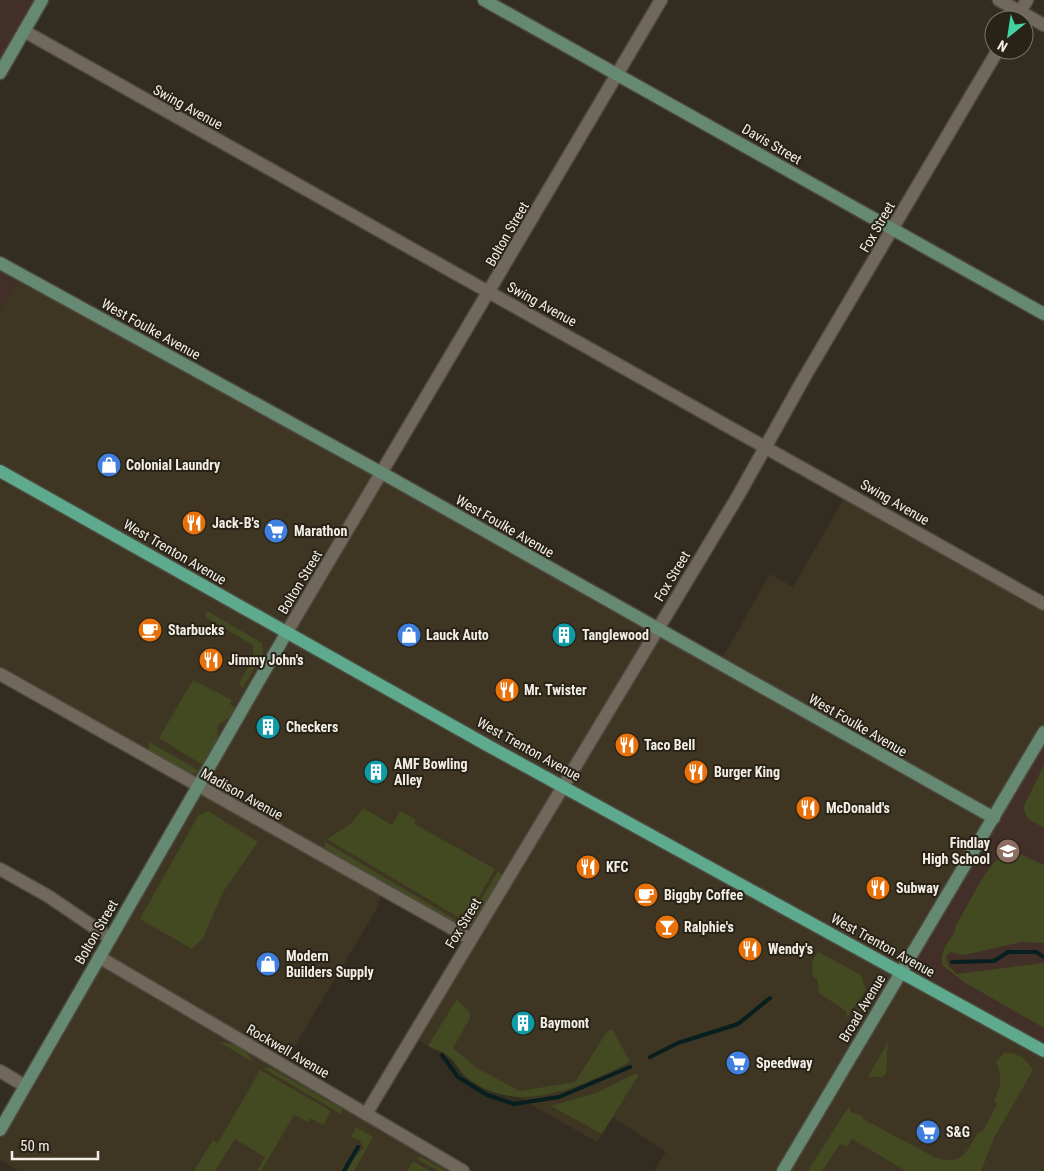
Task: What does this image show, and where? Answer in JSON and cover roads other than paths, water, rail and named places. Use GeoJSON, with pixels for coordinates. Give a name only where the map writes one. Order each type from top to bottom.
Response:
{"type":"FeatureCollection","features":[{"type":"Feature","properties":{"kind":"main road","name":"West Trenton Avenue"},"geometry":{"type":"LineString","coordinates":[[0,471],[1044,1052]]}},
{"type":"Feature","properties":{"kind":"street"},"geometry":{"type":"LineString","coordinates":[[0,73],[42,0]]}},
{"type":"Feature","properties":{"kind":"street","name":"Davis Street"},"geometry":{"type":"LineString","coordinates":[[484,0],[1044,314]]}},
{"type":"Feature","properties":{"kind":"street","name":"Bolton Street"},"geometry":{"type":"LineString","coordinates":[[0,1130],[287,632],[490,292],[661,0]]}},
{"type":"Feature","properties":{"kind":"street"},"geometry":{"type":"LineString","coordinates":[[999,0],[1010,10]]}},
{"type":"Feature","properties":{"kind":"street","name":"Swing Avenue"},"geometry":{"type":"LineString","coordinates":[[24,31],[766,446],[1044,604]]}},
{"type":"Feature","properties":{"kind":"street","name":"Fox Street"},"geometry":{"type":"LineString","coordinates":[[366,1114],[658,629],[992,60]]}},
{"type":"Feature","properties":{"kind":"street","name":"West Foulke Avenue"},"geometry":{"type":"LineString","coordinates":[[0,263],[382,473],[994,818]]}},
{"type":"Feature","properties":{"kind":"street","name":"Madison Avenue"},"geometry":{"type":"LineString","coordinates":[[0,674],[471,939]]}},
{"type":"Feature","properties":{"kind":"street","name":"Broad Avenue"},"geometry":{"type":"LineString","coordinates":[[783,1171],[1044,732]]}},
{"type":"Feature","properties":{"kind":"street"},"geometry":{"type":"LineString","coordinates":[[0,869],[48,896],[110,938]]}},
{"type":"Feature","properties":{"kind":"street","name":"Rockwell Avenue"},"geometry":{"type":"LineString","coordinates":[[99,957],[462,1171]]}},
{"type":"Feature","properties":{"kind":"street"},"geometry":{"type":"LineString","coordinates":[[0,1071],[25,1086]]}},
{"type":"Feature","properties":{"kind":"waterway"},"geometry":{"type":"LineString","coordinates":[[952,962],[994,961],[1008,952],[1036,952],[1044,957]]}},
{"type":"Feature","properties":{"kind":"waterway"},"geometry":{"type":"LineString","coordinates":[[650,1057],[678,1043],[738,1024],[770,998]]}},
{"type":"Feature","properties":{"kind":"waterway"},"geometry":{"type":"LineString","coordinates":[[442,1055],[458,1077],[487,1095],[514,1104],[559,1097],[630,1067]]}},
{"type":"Feature","properties":{"kind":"waterway"},"geometry":{"type":"LineString","coordinates":[[344,1171],[358,1147]]}},
{"type":"Feature","properties":{"kind":"place","name":"Colonial Laundry"},"geometry":{"type":"Point","coordinates":[109,465]}},
{"type":"Feature","properties":{"kind":"place","name":"Jack-B's"},"geometry":{"type":"Point","coordinates":[194,523]}},
{"type":"Feature","properties":{"kind":"place","name":"Marathon"},"geometry":{"type":"Point","coordinates":[276,531]}},
{"type":"Feature","properties":{"kind":"place","name":"Starbucks"},"geometry":{"type":"Point","coordinates":[150,630]}},
{"type":"Feature","properties":{"kind":"place","name":"Lauck Auto"},"geometry":{"type":"Point","coordinates":[409,635]}},
{"type":"Feature","properties":{"kind":"place","name":"Tanglewood"},"geometry":{"type":"Point","coordinates":[564,635]}},
{"type":"Feature","properties":{"kind":"place","name":"Jimmy John's"},"geometry":{"type":"Point","coordinates":[211,660]}},
{"type":"Feature","properties":{"kind":"place","name":"Mr. Twister"},"geometry":{"type":"Point","coordinates":[507,690]}},
{"type":"Feature","properties":{"kind":"place","name":"Checkers"},"geometry":{"type":"Point","coordinates":[268,727]}},
{"type":"Feature","properties":{"kind":"place","name":"Taco Bell"},"geometry":{"type":"Point","coordinates":[627,745]}},
{"type":"Feature","properties":{"kind":"place","name":"AMF Bowling Alley"},"geometry":{"type":"Point","coordinates":[376,772]}},
{"type":"Feature","properties":{"kind":"place","name":"Burger King"},"geometry":{"type":"Point","coordinates":[696,772]}},
{"type":"Feature","properties":{"kind":"place","name":"McDonald's"},"geometry":{"type":"Point","coordinates":[808,808]}},
{"type":"Feature","properties":{"kind":"place","name":"Findlay High School"},"geometry":{"type":"Point","coordinates":[1008,851]}},
{"type":"Feature","properties":{"kind":"place","name":"KFC"},"geometry":{"type":"Point","coordinates":[588,867]}},
{"type":"Feature","properties":{"kind":"place","name":"Subway"},"geometry":{"type":"Point","coordinates":[878,888]}},
{"type":"Feature","properties":{"kind":"place","name":"Biggby Coffee"},"geometry":{"type":"Point","coordinates":[646,895]}},
{"type":"Feature","properties":{"kind":"place","name":"Ralphie's"},"geometry":{"type":"Point","coordinates":[667,927]}},
{"type":"Feature","properties":{"kind":"place","name":"Wendy's"},"geometry":{"type":"Point","coordinates":[750,949]}},
{"type":"Feature","properties":{"kind":"place","name":"Modern Builders Supply"},"geometry":{"type":"Point","coordinates":[268,964]}},
{"type":"Feature","properties":{"kind":"place","name":"Baymont"},"geometry":{"type":"Point","coordinates":[523,1023]}},
{"type":"Feature","properties":{"kind":"place","name":"Speedway"},"geometry":{"type":"Point","coordinates":[738,1063]}},
{"type":"Feature","properties":{"kind":"place","name":"S&G"},"geometry":{"type":"Point","coordinates":[928,1132]}}]}
